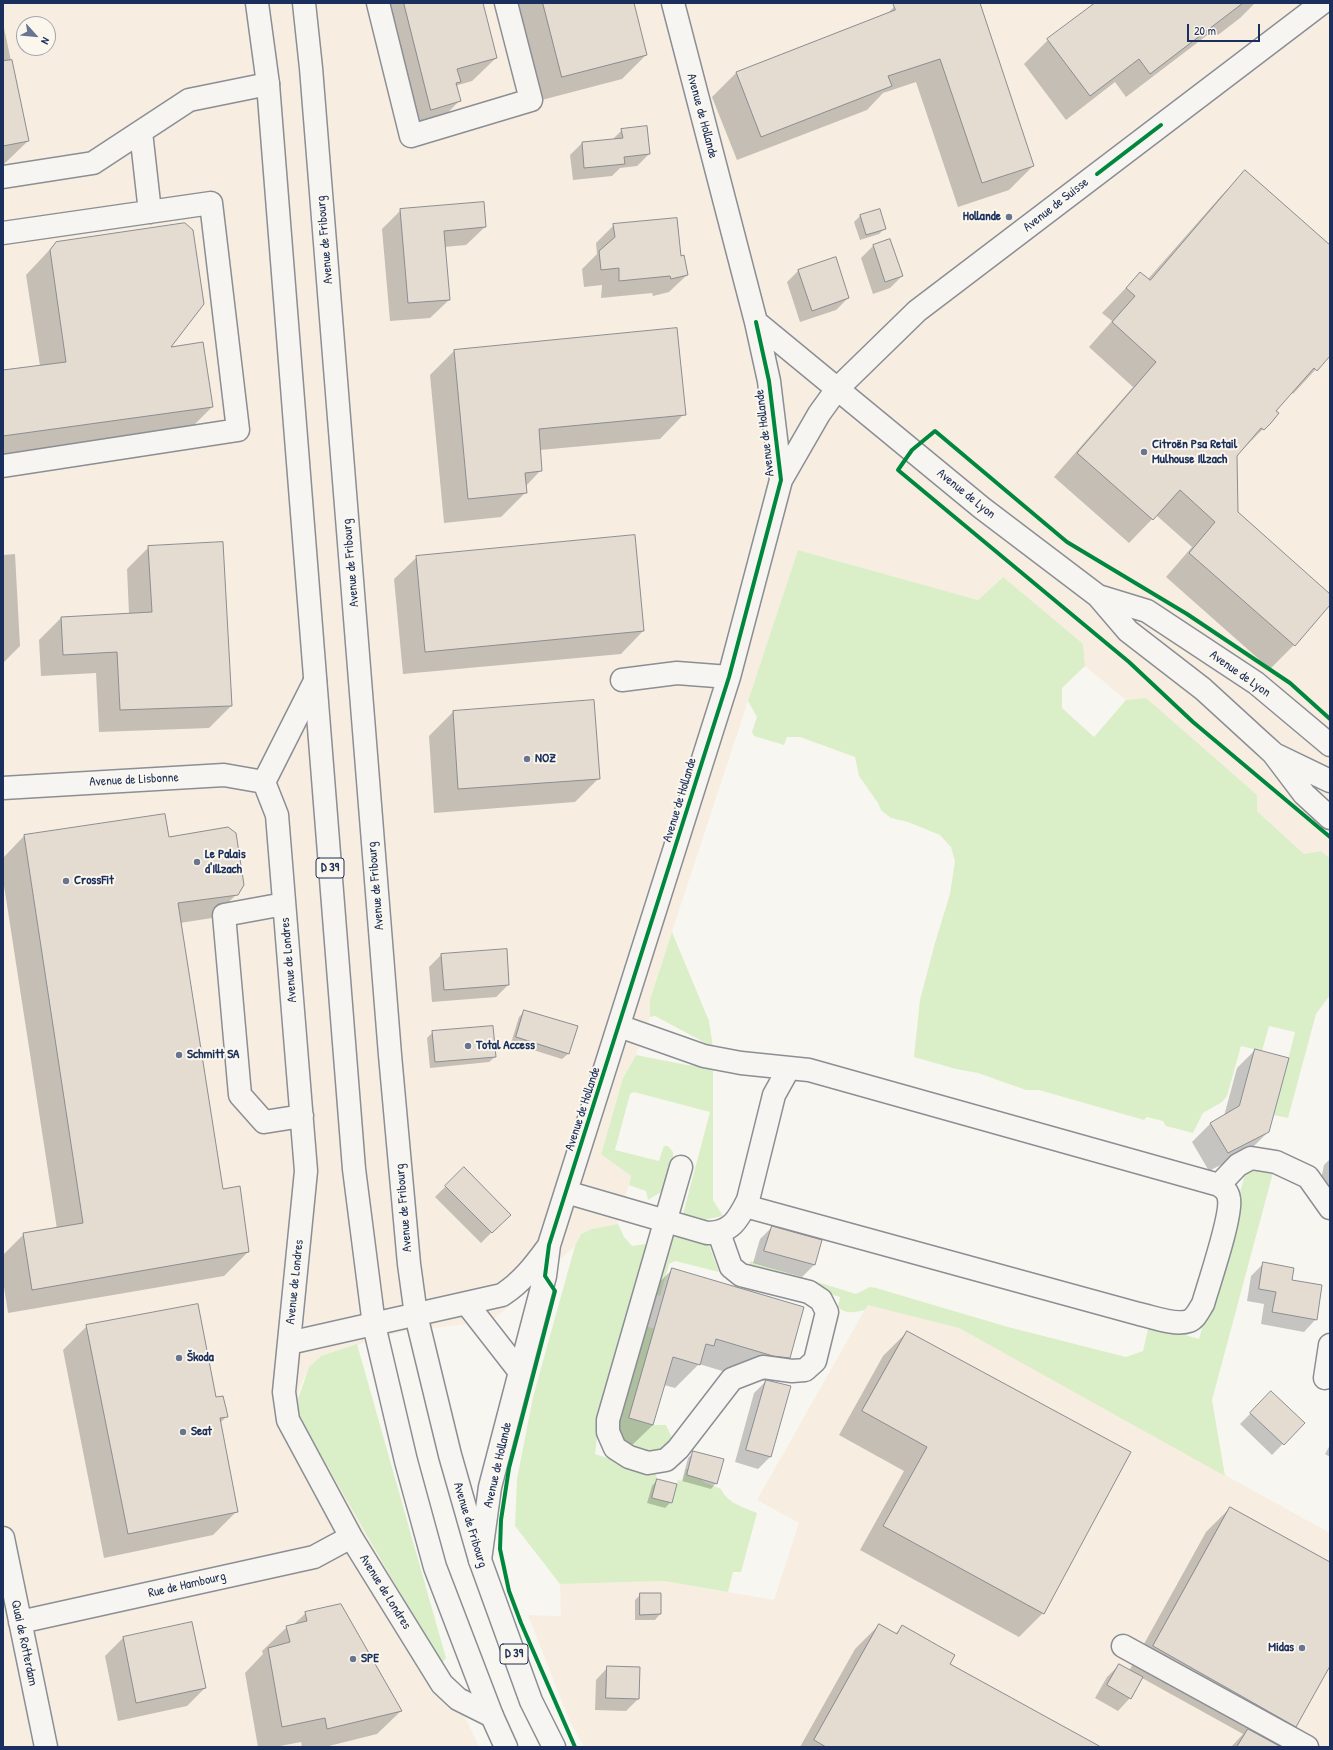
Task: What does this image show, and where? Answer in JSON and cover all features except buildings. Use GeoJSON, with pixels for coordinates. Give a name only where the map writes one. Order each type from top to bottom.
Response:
{"type":"FeatureCollection","features":[{"type":"Feature","properties":{"kind":"street","name":"D 39"},"geometry":{"type":"LineString","coordinates":[[257,3],[268,84],[354,1168],[374,1324],[406,1461],[436,1567],[492,1716],[506,1747]]}},
{"type":"Feature","properties":{"kind":"street","name":"Avenue de Fribourg"},"geometry":{"type":"LineString","coordinates":[[304,3],[312,76],[390,1055],[409,1264],[416,1315],[450,1455],[480,1560],[531,1701],[554,1747]]}},
{"type":"Feature","properties":{"kind":"street"},"geometry":{"type":"LineString","coordinates":[[378,3],[410,136],[531,100],[506,3]]}},
{"type":"Feature","properties":{"kind":"street","name":"Avenue de Hollande"},"geometry":{"type":"LineString","coordinates":[[673,3],[756,322],[769,381],[781,480]]}},
{"type":"Feature","properties":{"kind":"street","name":"Avenue de Suisse"},"geometry":{"type":"LineString","coordinates":[[837,389],[917,311],[1322,3]]}},
{"type":"Feature","properties":{"kind":"street"},"geometry":{"type":"LineString","coordinates":[[3,177],[93,163],[189,100],[268,84]]}},
{"type":"Feature","properties":{"kind":"street"},"geometry":{"type":"LineString","coordinates":[[141,132],[150,212]]}},
{"type":"Feature","properties":{"kind":"street"},"geometry":{"type":"LineString","coordinates":[[3,233],[211,203],[238,430],[3,466]]}},
{"type":"Feature","properties":{"kind":"street"},"geometry":{"type":"LineString","coordinates":[[756,322],[837,389]]}},
{"type":"Feature","properties":{"kind":"street","name":"Avenue de Hollande"},"geometry":{"type":"LineString","coordinates":[[480,1560],[490,1487],[545,1276],[549,1245],[620,1026],[729,677],[781,480],[819,414],[837,389]]}},
{"type":"Feature","properties":{"kind":"street","name":"Avenue de Lyon"},"geometry":{"type":"LineString","coordinates":[[837,389],[982,508],[1098,596],[1128,631],[1203,689],[1273,754],[1304,794],[1330,818]]}},
{"type":"Feature","properties":{"kind":"street","name":"Avenue de Lyon"},"geometry":{"type":"LineString","coordinates":[[1098,596],[1148,611],[1256,683],[1330,745]]}},
{"type":"Feature","properties":{"kind":"street"},"geometry":{"type":"LineString","coordinates":[[622,680],[677,673],[729,677]]}},
{"type":"Feature","properties":{"kind":"street"},"geometry":{"type":"LineString","coordinates":[[264,782],[315,681]]}},
{"type":"Feature","properties":{"kind":"street","name":"Avenue de Lyon"},"geometry":{"type":"LineString","coordinates":[[1273,754],[1330,781]]}},
{"type":"Feature","properties":{"kind":"street","name":"Avenue de Lisbonne"},"geometry":{"type":"LineString","coordinates":[[3,788],[224,775],[264,782]]}},
{"type":"Feature","properties":{"kind":"street","name":"Avenue de Londres"},"geometry":{"type":"LineString","coordinates":[[264,782],[277,815],[306,1171],[284,1392],[288,1420],[351,1537],[442,1684],[458,1699],[492,1716]]}},
{"type":"Feature","properties":{"kind":"street"},"geometry":{"type":"LineString","coordinates":[[284,904],[224,915],[240,1095],[264,1122],[302,1116]]}},
{"type":"Feature","properties":{"kind":"street"},"geometry":{"type":"LineString","coordinates":[[620,1026],[704,1056],[741,1063],[815,1072],[1219,1185],[1226,1190],[1229,1200],[1227,1218],[1203,1304],[1197,1315],[1188,1321],[1176,1322],[1139,1314],[744,1206]]}},
{"type":"Feature","properties":{"kind":"street"},"geometry":{"type":"LineString","coordinates":[[566,1192],[707,1233],[719,1233],[727,1229],[740,1215],[748,1200],[774,1095],[789,1068]]}},
{"type":"Feature","properties":{"kind":"street"},"geometry":{"type":"LineString","coordinates":[[1219,1185],[1238,1165],[1251,1158],[1276,1162],[1308,1177],[1330,1208]]}},
{"type":"Feature","properties":{"kind":"street"},"geometry":{"type":"LineString","coordinates":[[681,1167],[608,1420],[608,1432],[615,1448],[629,1457],[648,1463],[666,1460],[678,1449],[732,1379],[763,1367],[792,1371],[805,1370],[815,1361],[827,1312],[821,1300],[809,1292],[741,1275],[731,1267],[719,1233]]}},
{"type":"Feature","properties":{"kind":"street","name":"Avenue de Hollande"},"geometry":{"type":"LineString","coordinates":[[289,1343],[502,1295],[513,1288],[529,1273],[549,1245]]}},
{"type":"Feature","properties":{"kind":"street"},"geometry":{"type":"LineString","coordinates":[[467,1304],[520,1372]]}},
{"type":"Feature","properties":{"kind":"street"},"geometry":{"type":"LineString","coordinates":[[1325,1378],[1330,1345]]}},
{"type":"Feature","properties":{"kind":"street","name":"Rue de Hambourg"},"geometry":{"type":"LineString","coordinates":[[20,1622],[314,1557],[351,1537]]}},
{"type":"Feature","properties":{"kind":"street","name":"Quai de Rotterdam"},"geometry":{"type":"LineString","coordinates":[[3,1538],[46,1747]]}},
{"type":"Feature","properties":{"kind":"street"},"geometry":{"type":"LineString","coordinates":[[1123,1646],[1307,1747]]}},
{"type":"Feature","properties":{"kind":"shaded area"},"geometry":{"type":"Polygon","coordinates":[[[3,3],[1330,3],[1330,858],[1321,851],[1304,854],[1257,811],[1146,698],[1126,700],[1085,666],[1083,646],[1002,577],[978,600],[798,550],[650,998],[650,1017],[636,1055],[623,1078],[601,1153],[631,1176],[618,1224],[592,1229],[581,1234],[575,1246],[492,1321],[401,1332],[321,1356],[309,1367],[300,1387],[297,1402],[441,1664],[479,1747],[3,1747],[3,3]]]}},
{"type":"Feature","properties":{"kind":"shaded area"},"geometry":{"type":"Polygon","coordinates":[[[868,1304],[959,1328],[1330,1533],[1330,1747],[584,1747],[570,1722],[528,1615],[561,1616],[560,1584],[664,1581],[774,1600],[799,1523],[757,1500],[868,1304]]]}},
{"type":"Feature","properties":{"kind":"green space"},"geometry":{"type":"Polygon","coordinates":[[[798,550],[978,600],[1003,577],[1083,644],[1085,666],[1062,688],[1062,708],[1094,737],[1126,700],[1146,698],[1257,795],[1257,811],[1304,854],[1321,851],[1330,858],[1330,995],[1316,1014],[1288,1118],[1274,1115],[1295,1032],[1269,1026],[1262,1051],[1241,1046],[1227,1096],[1222,1102],[1203,1113],[1193,1133],[1166,1126],[1163,1121],[1147,1117],[1144,1120],[1039,1090],[1026,1090],[978,1073],[956,1069],[914,1057],[920,1000],[950,894],[955,861],[951,847],[940,835],[908,822],[891,818],[881,810],[878,803],[859,776],[855,757],[800,737],[787,737],[784,745],[754,736],[752,732],[757,717],[748,701],[798,550]]]}},
{"type":"Feature","properties":{"kind":"green space"},"geometry":{"type":"Polygon","coordinates":[[[672,932],[709,1021],[713,1047],[655,1016],[650,1017],[650,999],[672,932]]]}},
{"type":"Feature","properties":{"kind":"green space"},"geometry":{"type":"Polygon","coordinates":[[[636,1055],[687,1065],[713,1068],[713,1200],[723,1216],[703,1220],[683,1214],[710,1112],[634,1092],[630,1094],[615,1150],[659,1161],[664,1146],[668,1146],[673,1152],[673,1165],[664,1190],[648,1200],[646,1191],[629,1185],[631,1176],[601,1154],[623,1078],[636,1055]]]}},
{"type":"Feature","properties":{"kind":"green space"},"geometry":{"type":"Polygon","coordinates":[[[1249,1165],[1274,1169],[1212,1400],[1225,1476],[959,1328],[868,1305],[865,1310],[854,1312],[844,1311],[838,1307],[840,1297],[749,1271],[750,1261],[856,1294],[870,1287],[876,1288],[1008,1327],[1126,1357],[1143,1351],[1149,1325],[1199,1339],[1246,1171],[1249,1165]]]}},
{"type":"Feature","properties":{"kind":"green space"},"geometry":{"type":"Polygon","coordinates":[[[618,1224],[624,1237],[632,1246],[645,1244],[649,1253],[598,1430],[595,1454],[656,1474],[657,1479],[652,1498],[672,1503],[678,1480],[683,1481],[686,1469],[689,1469],[704,1482],[721,1489],[731,1501],[757,1513],[741,1572],[733,1572],[728,1592],[664,1581],[560,1584],[515,1526],[517,1479],[533,1397],[575,1246],[581,1234],[592,1229],[618,1224]]]}},
{"type":"Feature","properties":{"kind":"green space"},"geometry":{"type":"Polygon","coordinates":[[[671,1237],[680,1237],[709,1245],[719,1272],[675,1261],[669,1264],[660,1296],[651,1293],[671,1237]]]}},
{"type":"Feature","properties":{"kind":"green space"},"geometry":{"type":"Polygon","coordinates":[[[642,1324],[655,1329],[629,1418],[653,1425],[666,1425],[673,1440],[662,1453],[643,1454],[621,1441],[615,1420],[642,1324]]]}},
{"type":"Feature","properties":{"kind":"green space"},"geometry":{"type":"Polygon","coordinates":[[[357,1344],[446,1658],[441,1664],[301,1420],[297,1402],[309,1367],[321,1356],[357,1344]]]}},
{"type":"Feature","properties":{"kind":"cycle path"},"geometry":{"type":"LineString","coordinates":[[1097,174],[1161,125]]}},
{"type":"Feature","properties":{"kind":"cycle path"},"geometry":{"type":"LineString","coordinates":[[575,1747],[521,1623],[509,1591],[500,1549],[501,1520],[509,1468],[555,1291],[545,1276],[549,1245],[729,677],[781,480],[769,381],[756,322]]}},
{"type":"Feature","properties":{"kind":"cycle path"},"geometry":{"type":"LineString","coordinates":[[1330,719],[1290,683],[1187,614],[1067,542],[935,431],[912,450],[898,470],[1129,662],[1193,722],[1330,837]]}},
{"type":"Feature","properties":{"kind":"place","name":"Hollande"},"geometry":{"type":"Point","coordinates":[1009,217]}},
{"type":"Feature","properties":{"kind":"place","name":"Citroën Psa Retail Mulhouse Illzach"},"geometry":{"type":"Point","coordinates":[1144,452]}},
{"type":"Feature","properties":{"kind":"place","name":"NOZ"},"geometry":{"type":"Point","coordinates":[527,759]}},
{"type":"Feature","properties":{"kind":"place","name":"Le Palais d'Illzach"},"geometry":{"type":"Point","coordinates":[197,862]}},
{"type":"Feature","properties":{"kind":"place","name":"CrossFit"},"geometry":{"type":"Point","coordinates":[66,881]}},
{"type":"Feature","properties":{"kind":"place","name":"Total Access"},"geometry":{"type":"Point","coordinates":[468,1046]}},
{"type":"Feature","properties":{"kind":"place","name":"Schmitt SA"},"geometry":{"type":"Point","coordinates":[179,1055]}},
{"type":"Feature","properties":{"kind":"place","name":"Škoda"},"geometry":{"type":"Point","coordinates":[179,1358]}},
{"type":"Feature","properties":{"kind":"place","name":"Seat"},"geometry":{"type":"Point","coordinates":[183,1432]}},
{"type":"Feature","properties":{"kind":"place","name":"Midas"},"geometry":{"type":"Point","coordinates":[1302,1648]}},
{"type":"Feature","properties":{"kind":"place","name":"SPE"},"geometry":{"type":"Point","coordinates":[353,1659]}}]}
